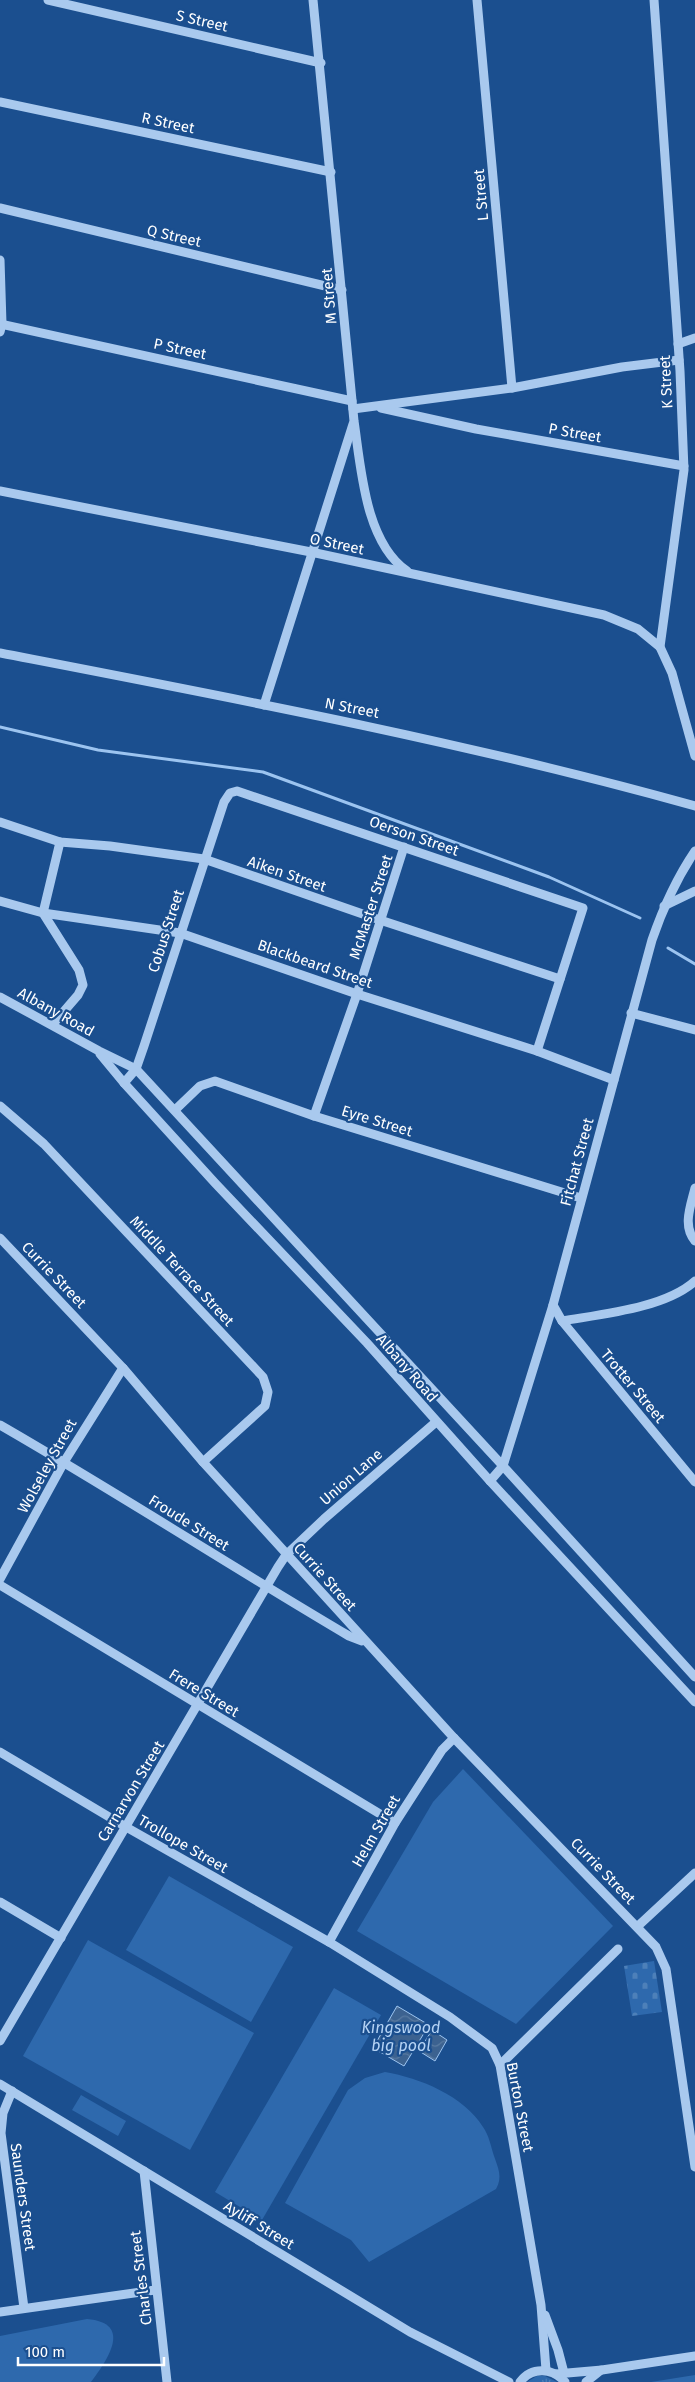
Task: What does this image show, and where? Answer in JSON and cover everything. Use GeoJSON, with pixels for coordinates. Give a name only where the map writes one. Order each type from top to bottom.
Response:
{"type":"FeatureCollection","features":[{"type":"Feature","properties":{"kind":"street","name":"S Street"},"geometry":{"type":"LineString","coordinates":[[48,0],[321,63]]}},
{"type":"Feature","properties":{"kind":"street","name":"M Street"},"geometry":{"type":"LineString","coordinates":[[314,0],[354,421],[364,480],[379,538],[387,554],[411,574]]}},
{"type":"Feature","properties":{"kind":"street","name":"L Street"},"geometry":{"type":"LineString","coordinates":[[477,0],[512,388]]}},
{"type":"Feature","properties":{"kind":"street","name":"K Street"},"geometry":{"type":"LineString","coordinates":[[654,0],[678,344],[684,466],[660,647]]}},
{"type":"Feature","properties":{"kind":"street","name":"R Street"},"geometry":{"type":"LineString","coordinates":[[0,102],[331,172]]}},
{"type":"Feature","properties":{"kind":"street","name":"Q Street"},"geometry":{"type":"LineString","coordinates":[[0,208],[342,290]]}},
{"type":"Feature","properties":{"kind":"street"},"geometry":{"type":"LineString","coordinates":[[0,260],[1,327]]}},
{"type":"Feature","properties":{"kind":"street","name":"P Street"},"geometry":{"type":"LineString","coordinates":[[1,327],[352,405],[373,407],[476,429],[684,466]]}},
{"type":"Feature","properties":{"kind":"street"},"geometry":{"type":"LineString","coordinates":[[678,344],[695,338]]}},
{"type":"Feature","properties":{"kind":"street","name":"P Street"},"geometry":{"type":"LineString","coordinates":[[373,407],[512,388],[622,366],[679,360]]}},
{"type":"Feature","properties":{"kind":"street"},"geometry":{"type":"LineString","coordinates":[[264,705],[354,421]]}},
{"type":"Feature","properties":{"kind":"street","name":"O Street"},"geometry":{"type":"LineString","coordinates":[[0,491],[311,552],[604,616],[638,629],[660,647]]}},
{"type":"Feature","properties":{"kind":"street"},"geometry":{"type":"LineString","coordinates":[[660,647],[672,673],[695,756]]}},
{"type":"Feature","properties":{"kind":"street","name":"N Street"},"geometry":{"type":"LineString","coordinates":[[0,653],[397,731],[626,786],[695,806]]}},
{"type":"Feature","properties":{"kind":"street","name":"Oerson Street"},"geometry":{"type":"LineString","coordinates":[[237,791],[582,908],[560,979]]}},
{"type":"Feature","properties":{"kind":"street","name":"Cobus Street"},"geometry":{"type":"LineString","coordinates":[[124,1083],[136,1069],[224,802],[230,793],[237,791]]}},
{"type":"Feature","properties":{"kind":"street","name":"Aiken Street"},"geometry":{"type":"LineString","coordinates":[[0,822],[60,842],[110,846],[204,859],[380,920],[560,979]]}},
{"type":"Feature","properties":{"kind":"street"},"geometry":{"type":"LineString","coordinates":[[53,1024],[78,995],[83,985],[79,970],[43,913],[60,842]]}},
{"type":"Feature","properties":{"kind":"street","name":"McMaster Street"},"geometry":{"type":"LineString","coordinates":[[314,1116],[357,994],[404,847]]}},
{"type":"Feature","properties":{"kind":"street","name":"Fitchat Street"},"geometry":{"type":"LineString","coordinates":[[490,1481],[503,1466],[553,1305],[631,1013],[664,906],[681,872],[695,850]]}},
{"type":"Feature","properties":{"kind":"street"},"geometry":{"type":"LineString","coordinates":[[664,906],[695,890]]}},
{"type":"Feature","properties":{"kind":"street","name":"Blackbeard Street"},"geometry":{"type":"LineString","coordinates":[[0,901],[43,913],[180,933],[357,994],[537,1051],[614,1080]]}},
{"type":"Feature","properties":{"kind":"street"},"geometry":{"type":"LineString","coordinates":[[537,1051],[560,979]]}},
{"type":"Feature","properties":{"kind":"street","name":"Albany Road"},"geometry":{"type":"LineString","coordinates":[[0,997],[53,1024],[99,1052],[136,1069],[695,1677]]}},
{"type":"Feature","properties":{"kind":"street"},"geometry":{"type":"LineString","coordinates":[[631,1013],[695,1030]]}},
{"type":"Feature","properties":{"kind":"street","name":"Albany Road"},"geometry":{"type":"LineString","coordinates":[[99,1052],[124,1083],[215,1183],[367,1343],[436,1422],[695,1702]]}},
{"type":"Feature","properties":{"kind":"street","name":"Eyre Street"},"geometry":{"type":"LineString","coordinates":[[175,1110],[200,1086],[215,1081],[314,1116],[581,1198]]}},
{"type":"Feature","properties":{"kind":"street","name":"Middle Terrace Street"},"geometry":{"type":"LineString","coordinates":[[0,1106],[44,1144],[256,1370],[266,1384],[268,1392],[265,1406],[203,1462]]}},
{"type":"Feature","properties":{"kind":"street"},"geometry":{"type":"LineString","coordinates":[[215,1183],[229,1170]]}},
{"type":"Feature","properties":{"kind":"street"},"geometry":{"type":"LineString","coordinates":[[695,1188],[688,1222],[689,1232],[695,1242]]}},
{"type":"Feature","properties":{"kind":"street","name":"Currie Street"},"geometry":{"type":"LineString","coordinates":[[0,1238],[122,1368],[203,1462],[365,1642],[454,1738],[638,1926],[656,1947],[666,1969],[695,2167]]}},
{"type":"Feature","properties":{"kind":"street"},"geometry":{"type":"LineString","coordinates":[[562,1321],[665,1300],[686,1289],[695,1281]]}},
{"type":"Feature","properties":{"kind":"street","name":"Trotter Street"},"geometry":{"type":"LineString","coordinates":[[553,1305],[562,1321],[695,1482]]}},
{"type":"Feature","properties":{"kind":"street"},"geometry":{"type":"LineString","coordinates":[[367,1343],[378,1331]]}},
{"type":"Feature","properties":{"kind":"street","name":"Wolseley Street"},"geometry":{"type":"LineString","coordinates":[[0,1579],[64,1462],[122,1368]]}},
{"type":"Feature","properties":{"kind":"street","name":"Union Lane"},"geometry":{"type":"LineString","coordinates":[[286,1555],[436,1422]]}},
{"type":"Feature","properties":{"kind":"street","name":"Froude Street"},"geometry":{"type":"LineString","coordinates":[[0,1426],[64,1462],[265,1587],[349,1636],[365,1642]]}},
{"type":"Feature","properties":{"kind":"street"},"geometry":{"type":"LineString","coordinates":[[567,1564],[580,1550]]}},
{"type":"Feature","properties":{"kind":"street","name":"Carnarvon Street"},"geometry":{"type":"LineString","coordinates":[[0,2041],[198,1705],[265,1587],[286,1555]]}},
{"type":"Feature","properties":{"kind":"street","name":"Frere Street"},"geometry":{"type":"LineString","coordinates":[[0,1585],[395,1823]]}},
{"type":"Feature","properties":{"kind":"street"},"geometry":{"type":"LineString","coordinates":[[640,1642],[652,1630]]}},
{"type":"Feature","properties":{"kind":"street","name":"Helm Street"},"geometry":{"type":"LineString","coordinates":[[328,1942],[395,1823],[442,1750],[454,1738]]}},
{"type":"Feature","properties":{"kind":"street","name":"Trollope Street"},"geometry":{"type":"LineString","coordinates":[[0,1752],[126,1827],[328,1942]]}},
{"type":"Feature","properties":{"kind":"street"},"geometry":{"type":"LineString","coordinates":[[638,1926],[695,1873]]}},
{"type":"Feature","properties":{"kind":"street"},"geometry":{"type":"LineString","coordinates":[[0,1902],[61,1938]]}},
{"type":"Feature","properties":{"kind":"street","name":"Burton Street"},"geometry":{"type":"LineString","coordinates":[[328,1942],[450,2017],[492,2048],[500,2065],[541,2305],[546,2370]]}},
{"type":"Feature","properties":{"kind":"street"},"geometry":{"type":"LineString","coordinates":[[500,2065],[618,1949]]}},
{"type":"Feature","properties":{"kind":"street","name":"Ayliff Street"},"geometry":{"type":"LineString","coordinates":[[0,2084],[410,2332],[509,2382]]}},
{"type":"Feature","properties":{"kind":"street","name":"Saunders Street"},"geometry":{"type":"LineString","coordinates":[[12,2091],[3,2113],[1,2132],[24,2308]]}},
{"type":"Feature","properties":{"kind":"street","name":"Charles Street"},"geometry":{"type":"LineString","coordinates":[[144,2171],[155,2290],[167,2382]]}},
{"type":"Feature","properties":{"kind":"street"},"geometry":{"type":"LineString","coordinates":[[0,2312],[155,2290]]}},
{"type":"Feature","properties":{"kind":"street","name":"Burton Street"},"geometry":{"type":"LineString","coordinates":[[541,2305],[558,2350],[562,2376]]}},
{"type":"Feature","properties":{"kind":"street"},"geometry":{"type":"LineString","coordinates":[[520,2382],[529,2374],[546,2370],[562,2376],[695,2356]]}},
{"type":"Feature","properties":{"kind":"street"},"geometry":{"type":"LineString","coordinates":[[586,2382],[602,2370]]}},
{"type":"Feature","properties":{"kind":"green space"},"geometry":{"type":"Polygon","coordinates":[[[463,1769],[613,1926],[516,2024],[357,1931],[433,1802],[463,1769]]]}},
{"type":"Feature","properties":{"kind":"green space"},"geometry":{"type":"Polygon","coordinates":[[[169,1876],[293,1947],[251,2022],[126,1950],[169,1876]]]}},
{"type":"Feature","properties":{"kind":"green space"},"geometry":{"type":"Polygon","coordinates":[[[88,1940],[254,2033],[190,2150],[23,2056],[88,1940]]]}},
{"type":"Feature","properties":{"kind":"green space"},"geometry":{"type":"Polygon","coordinates":[[[654,1961],[662,2012],[632,2016],[624,1966],[654,1961]]]}},
{"type":"Feature","properties":{"kind":"green space"},"geometry":{"type":"Polygon","coordinates":[[[334,1988],[381,2015],[262,2220],[215,2192],[334,1988]]]}},
{"type":"Feature","properties":{"kind":"green space"},"geometry":{"type":"Polygon","coordinates":[[[385,2072],[426,2084],[440,2090],[465,2106],[475,2116],[487,2134],[498,2169],[499,2180],[496,2189],[369,2262],[351,2240],[285,2203],[348,2090],[365,2078],[385,2072]]]}},
{"type":"Feature","properties":{"kind":"green space"},"geometry":{"type":"Polygon","coordinates":[[[81,2095],[126,2121],[118,2136],[72,2110],[81,2095]]]}},
{"type":"Feature","properties":{"kind":"green space"},"geometry":{"type":"Polygon","coordinates":[[[87,2319],[101,2322],[109,2327],[113,2335],[113,2343],[109,2353],[91,2382],[0,2382],[0,2336],[87,2319]]]}},
{"type":"Feature","properties":{"kind":"green space"},"geometry":{"type":"Polygon","coordinates":[[[695,2375],[695,2382],[651,2382],[695,2375]]]}},
{"type":"Feature","properties":{"kind":"green space"},"geometry":{"type":"Polygon","coordinates":[[[537,2376],[545,2376],[557,2382],[527,2382],[537,2376]]]}},
{"type":"Feature","properties":{"kind":"water","name":"Kingswood big pool"},"geometry":{"type":"Polygon","coordinates":[[[397,2006],[429,2025],[404,2066],[373,2048],[397,2006]]]}},
{"type":"Feature","properties":{"kind":"water"},"geometry":{"type":"Polygon","coordinates":[[[432,2030],[447,2040],[435,2061],[419,2051],[432,2030]]]}},
{"type":"Feature","properties":{"kind":"waterway"},"geometry":{"type":"LineString","coordinates":[[0,727],[98,750],[263,772],[549,877],[640,918]]}},
{"type":"Feature","properties":{"kind":"waterway"},"geometry":{"type":"LineString","coordinates":[[668,948],[695,964]]}}]}
